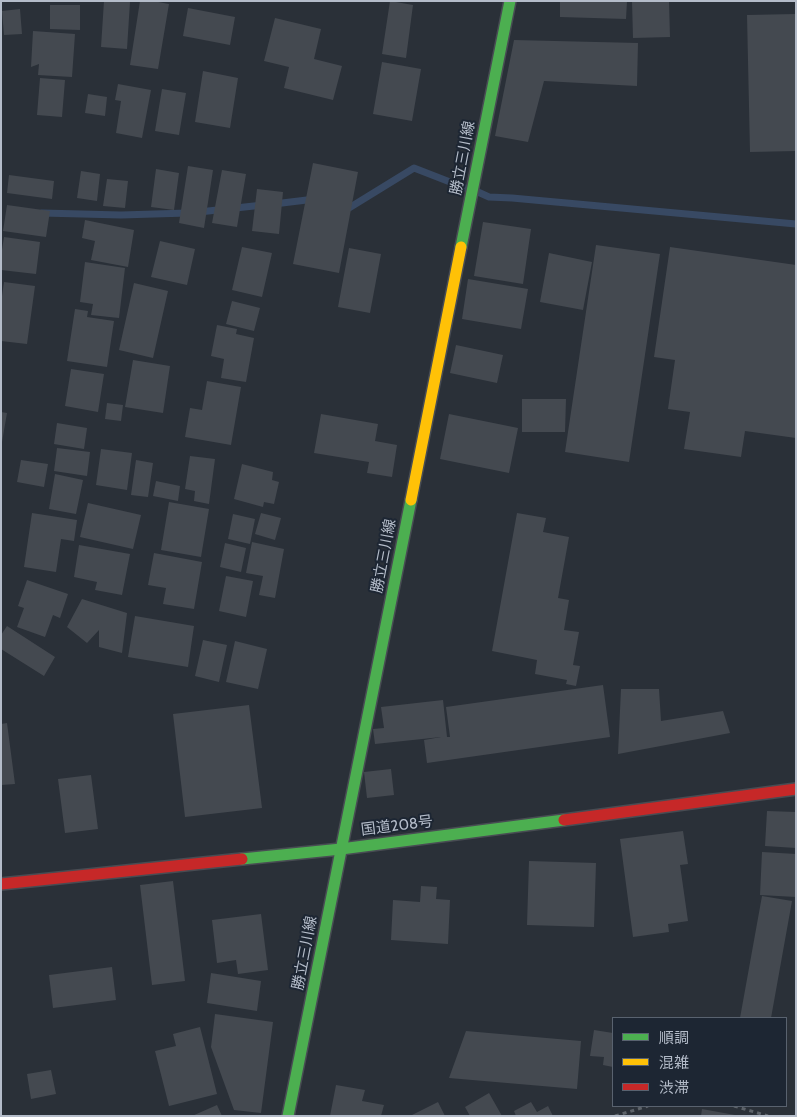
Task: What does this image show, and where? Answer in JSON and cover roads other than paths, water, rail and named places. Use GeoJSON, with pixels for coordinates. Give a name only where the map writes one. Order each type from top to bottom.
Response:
{"type":"FeatureCollection","features":[{"type":"Feature","properties":{"kind":"main road","name":"勝立三川線"},"geometry":{"type":"LineString","coordinates":[[288,1116],[510,1]]}},
{"type":"Feature","properties":{"kind":"main road","name":"国道208号"},"geometry":{"type":"LineString","coordinates":[[1,884],[341,849],[796,790]]}},
{"type":"Feature","properties":{"kind":"waterway"},"geometry":{"type":"LineString","coordinates":[[345,207],[349,208],[414,168],[468,189]]}},
{"type":"Feature","properties":{"kind":"waterway"},"geometry":{"type":"LineString","coordinates":[[478,192],[489,197],[796,224]]}},
{"type":"Feature","properties":{"kind":"waterway"},"geometry":{"type":"LineString","coordinates":[[274,204],[315,199]]}},
{"type":"Feature","properties":{"kind":"waterway"},"geometry":{"type":"LineString","coordinates":[[199,212],[263,205]]}},
{"type":"Feature","properties":{"kind":"waterway"},"geometry":{"type":"LineString","coordinates":[[42,213],[121,215],[188,213]]}}]}
